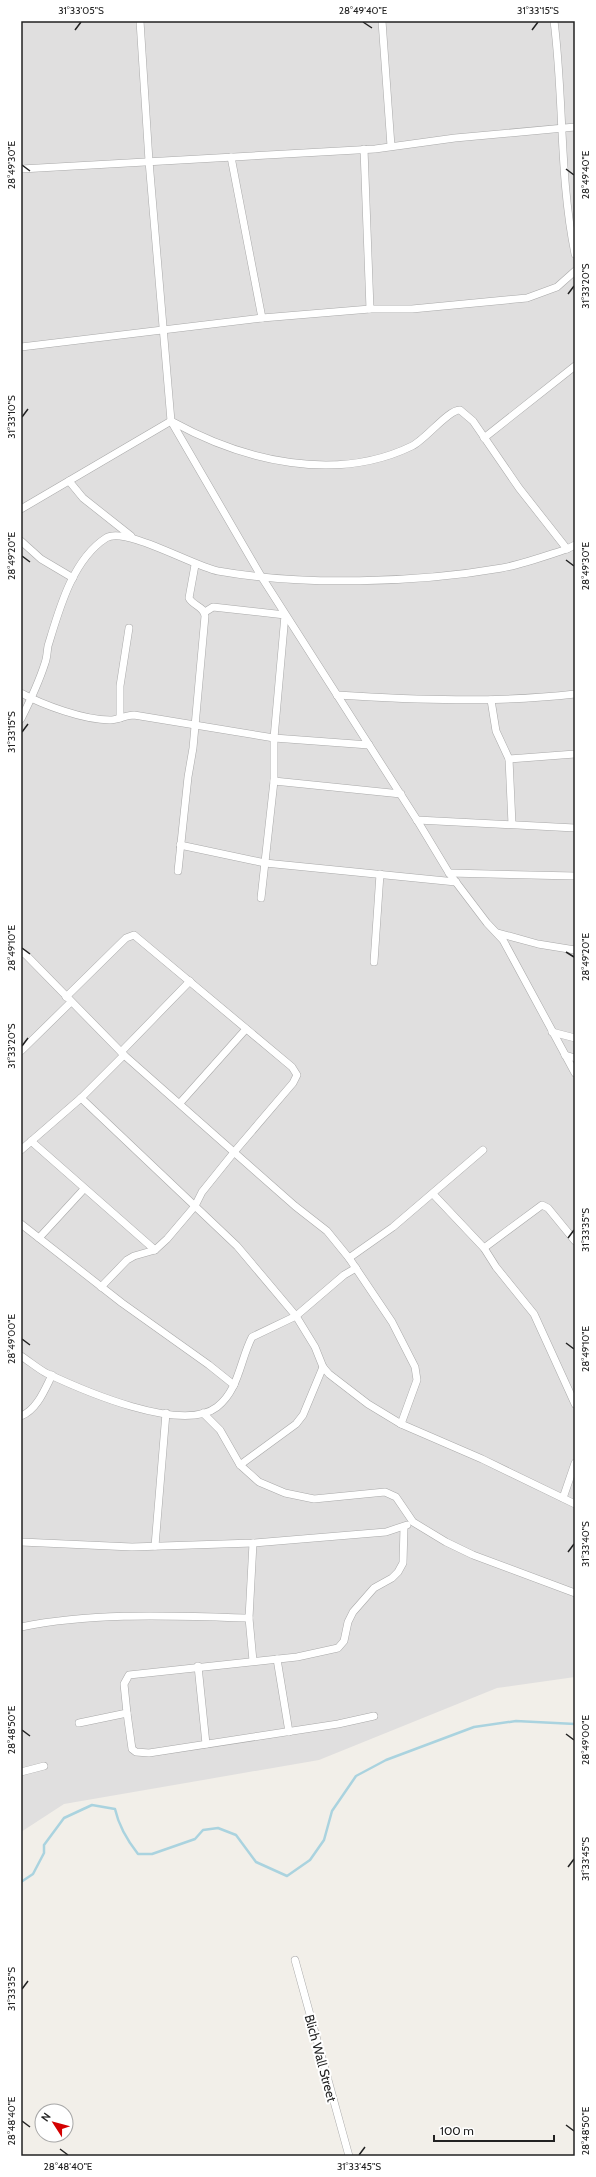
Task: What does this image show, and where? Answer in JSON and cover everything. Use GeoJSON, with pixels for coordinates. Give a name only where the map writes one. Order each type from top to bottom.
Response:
{"type":"FeatureCollection","features":[{"type":"Feature","properties":{"kind":"street"},"geometry":{"type":"LineString","coordinates":[[140,21],[149,160],[165,330],[171,421],[261,576],[338,695],[449,873],[487,923],[496,932],[509,951],[575,1073]]}},
{"type":"Feature","properties":{"kind":"street"},"geometry":{"type":"LineString","coordinates":[[382,21],[391,146]]}},
{"type":"Feature","properties":{"kind":"street"},"geometry":{"type":"LineString","coordinates":[[554,21],[567,197],[575,254]]}},
{"type":"Feature","properties":{"kind":"street"},"geometry":{"type":"LineString","coordinates":[[21,169],[149,160],[364,149],[575,127]]}},
{"type":"Feature","properties":{"kind":"street"},"geometry":{"type":"LineString","coordinates":[[364,149],[370,309]]}},
{"type":"Feature","properties":{"kind":"street"},"geometry":{"type":"LineString","coordinates":[[231,157],[262,318]]}},
{"type":"Feature","properties":{"kind":"street"},"geometry":{"type":"LineString","coordinates":[[21,346],[262,318],[370,309],[412,310],[527,298],[557,287],[575,271]]}},
{"type":"Feature","properties":{"kind":"street"},"geometry":{"type":"LineString","coordinates":[[484,438],[575,366]]}},
{"type":"Feature","properties":{"kind":"street"},"geometry":{"type":"LineString","coordinates":[[171,421],[220,445],[260,457],[308,465],[348,463],[386,456],[414,445],[457,410],[468,415],[519,488],[567,549]]}},
{"type":"Feature","properties":{"kind":"street"},"geometry":{"type":"LineString","coordinates":[[21,509],[171,421]]}},
{"type":"Feature","properties":{"kind":"street"},"geometry":{"type":"LineString","coordinates":[[69,480],[88,502],[132,536],[195,565],[215,570],[261,576],[380,580],[441,575],[503,568],[567,549],[575,545]]}},
{"type":"Feature","properties":{"kind":"street"},"geometry":{"type":"LineString","coordinates":[[21,719],[42,673],[52,632],[73,578],[91,551],[107,537],[113,535],[132,536]]}},
{"type":"Feature","properties":{"kind":"street"},"geometry":{"type":"LineString","coordinates":[[21,542],[41,559],[73,578]]}},
{"type":"Feature","properties":{"kind":"street"},"geometry":{"type":"LineString","coordinates":[[195,565],[189,598],[192,603],[205,612]]}},
{"type":"Feature","properties":{"kind":"street"},"geometry":{"type":"LineString","coordinates":[[205,612],[213,607],[285,615]]}},
{"type":"Feature","properties":{"kind":"street"},"geometry":{"type":"LineString","coordinates":[[178,871],[195,726],[205,612]]}},
{"type":"Feature","properties":{"kind":"street"},"geometry":{"type":"LineString","coordinates":[[261,898],[274,781],[274,738],[285,615]]}},
{"type":"Feature","properties":{"kind":"street"},"geometry":{"type":"LineString","coordinates":[[120,718],[120,686],[129,628]]}},
{"type":"Feature","properties":{"kind":"street"},"geometry":{"type":"LineString","coordinates":[[21,692],[31,698],[102,720],[112,720],[134,714],[195,726],[274,738],[369,745]]}},
{"type":"Feature","properties":{"kind":"street"},"geometry":{"type":"LineString","coordinates":[[338,695],[423,700],[491,700],[575,694]]}},
{"type":"Feature","properties":{"kind":"street"},"geometry":{"type":"LineString","coordinates":[[491,700],[496,731],[509,759],[512,824]]}},
{"type":"Feature","properties":{"kind":"street"},"geometry":{"type":"LineString","coordinates":[[509,759],[575,754]]}},
{"type":"Feature","properties":{"kind":"street"},"geometry":{"type":"LineString","coordinates":[[274,781],[400,794]]}},
{"type":"Feature","properties":{"kind":"street"},"geometry":{"type":"LineString","coordinates":[[417,820],[575,828]]}},
{"type":"Feature","properties":{"kind":"street"},"geometry":{"type":"LineString","coordinates":[[180,845],[265,862],[456,882]]}},
{"type":"Feature","properties":{"kind":"street"},"geometry":{"type":"LineString","coordinates":[[449,873],[575,876]]}},
{"type":"Feature","properties":{"kind":"street"},"geometry":{"type":"LineString","coordinates":[[374,962],[380,874]]}},
{"type":"Feature","properties":{"kind":"street"},"geometry":{"type":"LineString","coordinates":[[496,932],[523,941],[575,950]]}},
{"type":"Feature","properties":{"kind":"street"},"geometry":{"type":"LineString","coordinates":[[21,1051],[68,999],[132,935],[137,936],[292,1066],[297,1075],[294,1083],[235,1151],[202,1192],[195,1206],[167,1239],[155,1250],[134,1256],[127,1260],[101,1287]]}},
{"type":"Feature","properties":{"kind":"street"},"geometry":{"type":"LineString","coordinates":[[21,952],[26,955],[123,1053],[235,1151],[295,1206],[327,1231],[349,1258],[392,1322],[415,1367],[417,1380],[401,1424]]}},
{"type":"Feature","properties":{"kind":"street"},"geometry":{"type":"LineString","coordinates":[[21,1150],[81,1098],[190,981]]}},
{"type":"Feature","properties":{"kind":"street"},"geometry":{"type":"LineString","coordinates":[[180,1103],[246,1028]]}},
{"type":"Feature","properties":{"kind":"street"},"geometry":{"type":"LineString","coordinates":[[552,1032],[575,1038]]}},
{"type":"Feature","properties":{"kind":"street"},"geometry":{"type":"LineString","coordinates":[[565,1055],[575,1058]]}},
{"type":"Feature","properties":{"kind":"street"},"geometry":{"type":"LineString","coordinates":[[81,1098],[237,1246],[296,1316],[315,1347],[323,1366],[340,1383],[401,1424],[482,1459],[575,1504]]}},
{"type":"Feature","properties":{"kind":"street"},"geometry":{"type":"LineString","coordinates":[[32,1141],[84,1189],[155,1250]]}},
{"type":"Feature","properties":{"kind":"street"},"geometry":{"type":"LineString","coordinates":[[349,1258],[393,1227],[483,1150]]}},
{"type":"Feature","properties":{"kind":"street"},"geometry":{"type":"LineString","coordinates":[[39,1238],[84,1189]]}},
{"type":"Feature","properties":{"kind":"street"},"geometry":{"type":"LineString","coordinates":[[433,1194],[484,1248],[496,1267],[534,1314],[575,1404]]}},
{"type":"Feature","properties":{"kind":"street"},"geometry":{"type":"LineString","coordinates":[[484,1248],[542,1205],[548,1208],[575,1241]]}},
{"type":"Feature","properties":{"kind":"street"},"geometry":{"type":"LineString","coordinates":[[21,1224],[101,1287],[209,1365],[234,1385]]}},
{"type":"Feature","properties":{"kind":"street"},"geometry":{"type":"LineString","coordinates":[[21,1356],[52,1375],[114,1403],[166,1413],[204,1413],[217,1407],[234,1385],[252,1337],[296,1316],[344,1275],[356,1268]]}},
{"type":"Feature","properties":{"kind":"street"},"geometry":{"type":"LineString","coordinates":[[240,1465],[296,1424],[303,1415],[323,1366]]}},
{"type":"Feature","properties":{"kind":"street"},"geometry":{"type":"LineString","coordinates":[[21,1416],[28,1413],[34,1407],[52,1375]]}},
{"type":"Feature","properties":{"kind":"street"},"geometry":{"type":"LineString","coordinates":[[155,1546],[166,1413]]}},
{"type":"Feature","properties":{"kind":"street"},"geometry":{"type":"LineString","coordinates":[[204,1413],[220,1430],[240,1465],[259,1482],[284,1493],[314,1499],[385,1492],[396,1497],[413,1522],[473,1555],[575,1592]]}},
{"type":"Feature","properties":{"kind":"street"},"geometry":{"type":"LineString","coordinates":[[563,1498],[575,1463]]}},
{"type":"Feature","properties":{"kind":"street"},"geometry":{"type":"LineString","coordinates":[[21,1542],[132,1547],[253,1542],[329,1538],[386,1532],[404,1527],[413,1522]]}},
{"type":"Feature","properties":{"kind":"street"},"geometry":{"type":"LineString","coordinates":[[374,1716],[338,1724],[174,1750],[136,1752],[131,1747],[124,1684],[129,1675],[198,1666],[277,1659],[328,1651],[342,1645],[348,1622],[353,1612],[374,1588],[392,1578],[403,1562],[404,1527]]}},
{"type":"Feature","properties":{"kind":"street"},"geometry":{"type":"LineString","coordinates":[[253,1542],[249,1618],[253,1661]]}},
{"type":"Feature","properties":{"kind":"street"},"geometry":{"type":"LineString","coordinates":[[21,1627],[44,1622],[95,1617],[249,1618]]}},
{"type":"Feature","properties":{"kind":"street"},"geometry":{"type":"LineString","coordinates":[[277,1659],[289,1732]]}},
{"type":"Feature","properties":{"kind":"street"},"geometry":{"type":"LineString","coordinates":[[198,1666],[206,1744]]}},
{"type":"Feature","properties":{"kind":"street"},"geometry":{"type":"LineString","coordinates":[[79,1723],[127,1713]]}},
{"type":"Feature","properties":{"kind":"street"},"geometry":{"type":"LineString","coordinates":[[21,1772],[44,1766]]}},
{"type":"Feature","properties":{"kind":"street","name":"Blich Wall Street"},"geometry":{"type":"LineString","coordinates":[[295,1960],[348,2156]]}},
{"type":"Feature","properties":{"kind":"shaded area"},"geometry":{"type":"Polygon","coordinates":[[[21,21],[575,21],[575,1677],[497,1688],[319,1760],[64,1804],[21,1832],[21,21]]]}},
{"type":"Feature","properties":{"kind":"waterway"},"geometry":{"type":"LineString","coordinates":[[21,1882],[33,1874],[44,1853],[44,1845],[64,1818],[92,1805],[115,1809],[124,1833],[138,1854],[152,1854],[195,1839],[203,1830],[218,1828],[236,1835],[256,1862],[287,1876],[310,1860],[324,1840],[332,1811],[356,1776],[386,1760],[474,1727],[516,1721],[575,1724]]}}]}
